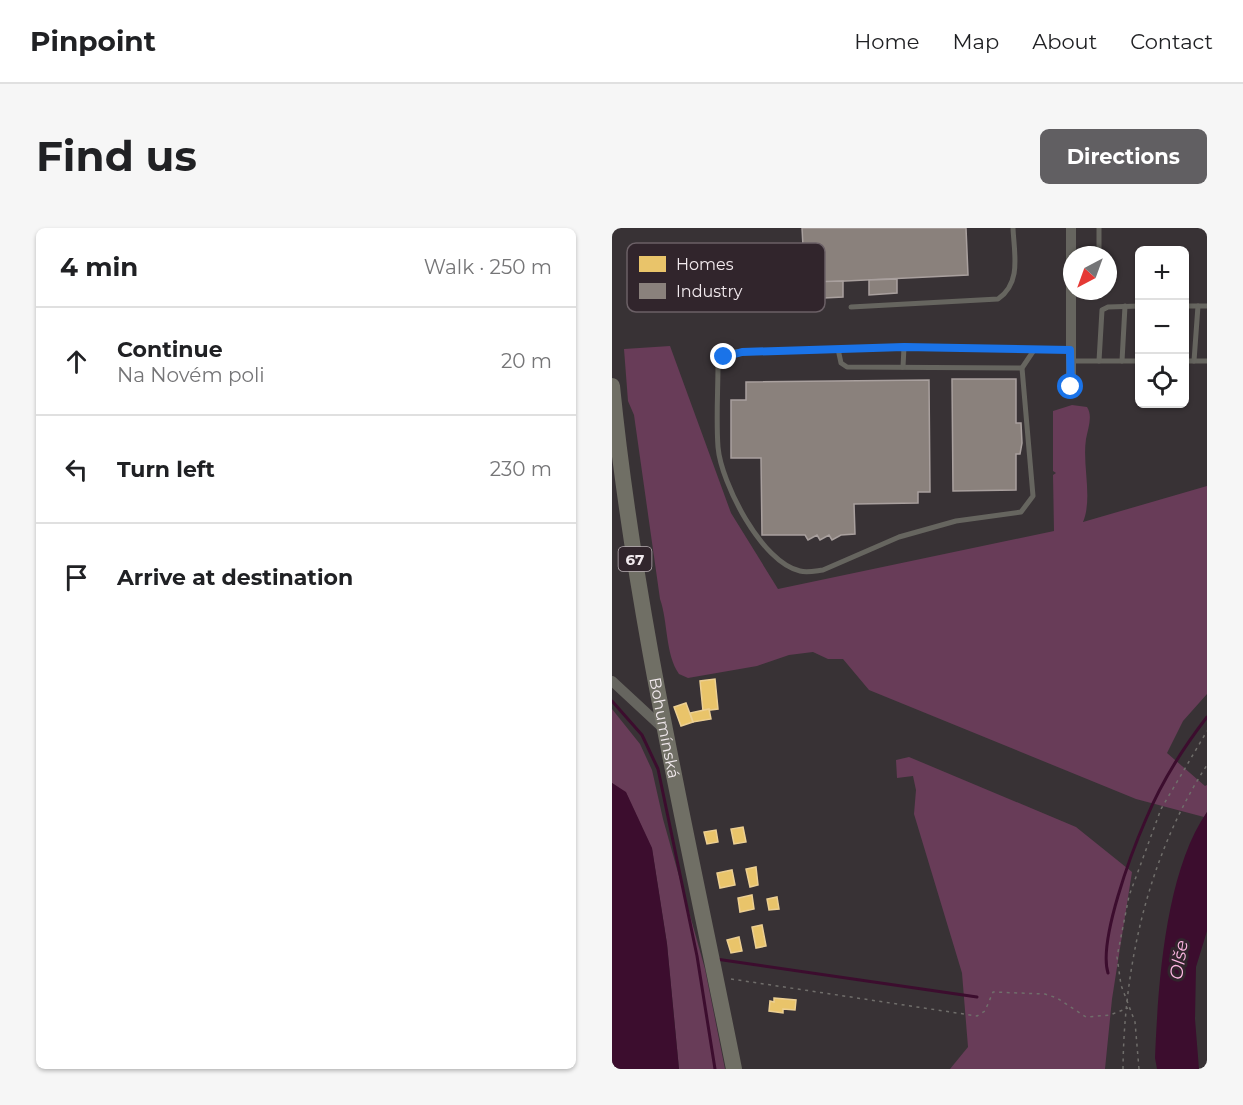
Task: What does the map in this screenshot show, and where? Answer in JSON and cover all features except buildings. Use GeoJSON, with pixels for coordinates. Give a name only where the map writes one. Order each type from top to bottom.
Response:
{"type":"FeatureCollection","features":[{"type":"Feature","properties":{"kind":"main road","name":"Bohumínská"},"geometry":{"type":"LineString","coordinates":[[612,386],[631,533],[665,730],[734,1069]]}},
{"type":"Feature","properties":{"kind":"street"},"geometry":{"type":"LineString","coordinates":[[1071,228],[1071,387]]}},
{"type":"Feature","properties":{"kind":"street"},"geometry":{"type":"LineString","coordinates":[[612,681],[665,730]]}},
{"type":"Feature","properties":{"kind":"lane"},"geometry":{"type":"LineString","coordinates":[[851,307],[998,299],[1011,287],[1014,277],[1013,228]]}},
{"type":"Feature","properties":{"kind":"lane"},"geometry":{"type":"LineString","coordinates":[[1099,228],[1099,246]]}},
{"type":"Feature","properties":{"kind":"lane"},"geometry":{"type":"LineString","coordinates":[[1122,361],[1125,306]]}},
{"type":"Feature","properties":{"kind":"lane"},"geometry":{"type":"LineString","coordinates":[[1099,361],[1101,312],[1108,307],[1135,306]]}},
{"type":"Feature","properties":{"kind":"lane"},"geometry":{"type":"LineString","coordinates":[[1189,306],[1207,306]]}},
{"type":"Feature","properties":{"kind":"lane"},"geometry":{"type":"LineString","coordinates":[[1194,361],[1198,306]]}},
{"type":"Feature","properties":{"kind":"lane"},"geometry":{"type":"LineString","coordinates":[[1034,350],[1022,368],[1033,496],[1020,512],[956,521],[899,537],[823,570],[798,571],[771,555],[749,526],[724,471],[718,449],[718,364],[732,352],[904,347],[1034,350],[1099,361],[1135,361]]}},
{"type":"Feature","properties":{"kind":"lane"},"geometry":{"type":"LineString","coordinates":[[903,366],[904,347]]}},
{"type":"Feature","properties":{"kind":"lane"},"geometry":{"type":"LineString","coordinates":[[838,349],[841,363],[847,367],[1022,368]]}},
{"type":"Feature","properties":{"kind":"lane"},"geometry":{"type":"LineString","coordinates":[[1189,361],[1207,361]]}},
{"type":"Feature","properties":{"kind":"path"},"geometry":{"type":"LineString","coordinates":[[1138,1069],[1135,1022],[1128,1008],[1117,957],[1129,896],[1161,809],[1207,731]]}},
{"type":"Feature","properties":{"kind":"path"},"geometry":{"type":"LineString","coordinates":[[1123,1069],[1124,1030],[1135,950],[1147,897],[1177,816],[1207,765]]}},
{"type":"Feature","properties":{"kind":"path"},"geometry":{"type":"LineString","coordinates":[[714,966],[977,1016],[985,1011],[993,992],[1045,994],[1057,998],[1086,1017],[1110,1015],[1128,1008]]}},
{"type":"Feature","properties":{"kind":"shaded area"},"geometry":{"type":"Polygon","coordinates":[[[670,346],[731,513],[778,589],[1054,531],[1053,475],[1056,473],[1053,471],[1053,411],[1072,405],[1087,407],[1090,414],[1085,449],[1087,503],[1083,522],[1207,486],[1207,694],[1183,721],[1167,753],[1205,786],[1207,785],[1207,812],[1204,817],[1136,799],[869,690],[843,659],[828,659],[813,652],[789,655],[757,666],[688,678],[679,674],[671,657],[660,599],[634,415],[628,401],[624,349],[670,346]]]}},
{"type":"Feature","properties":{"kind":"shaded area"},"geometry":{"type":"Polygon","coordinates":[[[612,709],[640,744],[652,770],[663,819],[705,969],[725,1069],[679,1069],[667,944],[652,849],[626,793],[612,783],[612,709]]]}},
{"type":"Feature","properties":{"kind":"shaded area"},"geometry":{"type":"Polygon","coordinates":[[[909,757],[1076,827],[1132,872],[1112,999],[1105,1069],[950,1069],[968,1047],[962,973],[914,814],[916,790],[913,776],[897,778],[896,760],[909,757]]]}},
{"type":"Feature","properties":{"kind":"water"},"geometry":{"type":"Polygon","coordinates":[[[612,783],[626,792],[652,848],[667,944],[679,1069],[612,1069],[612,783]]]}},
{"type":"Feature","properties":{"kind":"water","name":"Olše"},"geometry":{"type":"Polygon","coordinates":[[[1207,812],[1207,931],[1196,967],[1195,1019],[1199,1069],[1157,1069],[1155,1058],[1158,998],[1166,930],[1182,866],[1193,837],[1207,812]]]}},
{"type":"Feature","properties":{"kind":"waterway"},"geometry":{"type":"LineString","coordinates":[[612,701],[642,735],[658,769],[697,956],[715,1069]]}},
{"type":"Feature","properties":{"kind":"waterway"},"geometry":{"type":"LineString","coordinates":[[1108,973],[1106,959],[1112,919],[1133,852],[1166,779],[1181,753],[1207,717]]}},
{"type":"Feature","properties":{"kind":"waterway"},"geometry":{"type":"LineString","coordinates":[[716,959],[977,997]]}},
{"type":"Feature","properties":{"kind":"route"},"geometry":{"type":"LineString","coordinates":[[724,357],[732,352],[904,347],[1070,350],[1071,387]]}}]}
